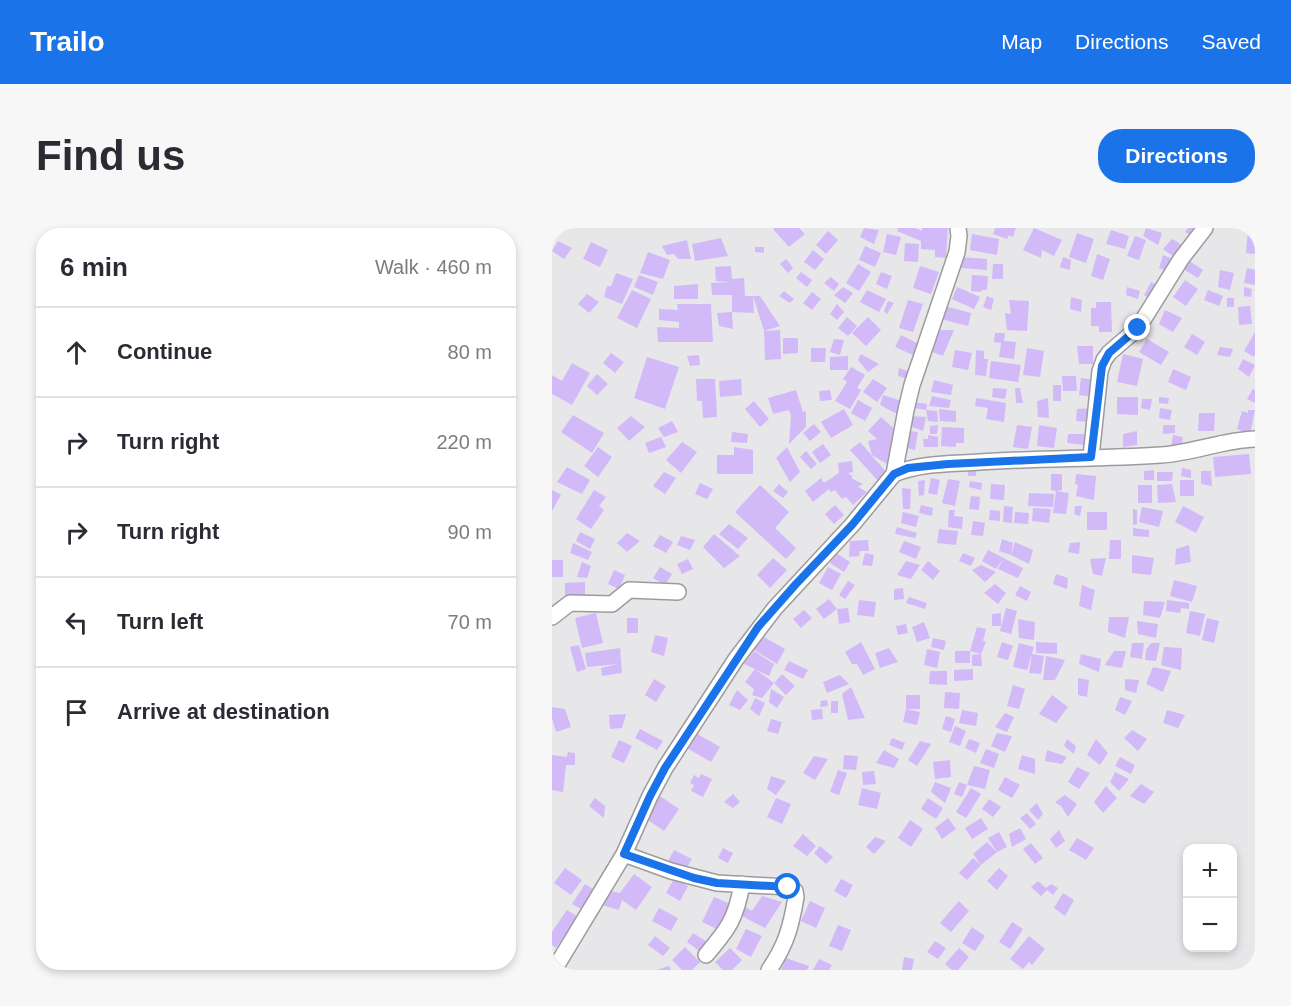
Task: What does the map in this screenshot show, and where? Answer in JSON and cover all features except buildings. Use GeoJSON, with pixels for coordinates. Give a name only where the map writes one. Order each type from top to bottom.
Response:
{"type":"FeatureCollection","features":[{"type":"Feature","properties":{"kind":"street"},"geometry":{"type":"LineString","coordinates":[[894,474],[912,385],[957,252],[958,228]]}},
{"type":"Feature","properties":{"kind":"street"},"geometry":{"type":"LineString","coordinates":[[1091,457],[1100,371],[1104,360],[1138,328],[1181,259],[1205,228]]}},
{"type":"Feature","properties":{"kind":"street"},"geometry":{"type":"LineString","coordinates":[[554,970],[624,854],[665,768],[758,627],[852,525],[894,474],[908,468],[939,465],[1165,454],[1234,440],[1255,439]]}},
{"type":"Feature","properties":{"kind":"street"},"geometry":{"type":"LineString","coordinates":[[552,617],[570,603],[612,604],[629,590],[678,592]]}},
{"type":"Feature","properties":{"kind":"street"},"geometry":{"type":"LineString","coordinates":[[624,854],[694,878],[717,883],[788,887],[795,891],[796,897],[789,934],[782,952],[769,970]]}},
{"type":"Feature","properties":{"kind":"street"},"geometry":{"type":"LineString","coordinates":[[706,955],[732,921],[738,909],[742,884]]}},
{"type":"Feature","properties":{"kind":"route"},"geometry":{"type":"LineString","coordinates":[[788,887],[717,883],[671,871],[624,854],[650,796],[679,745],[758,627],[852,525],[894,474],[908,468],[922,466],[1091,457],[1100,371],[1104,360],[1138,328]]}}]}
